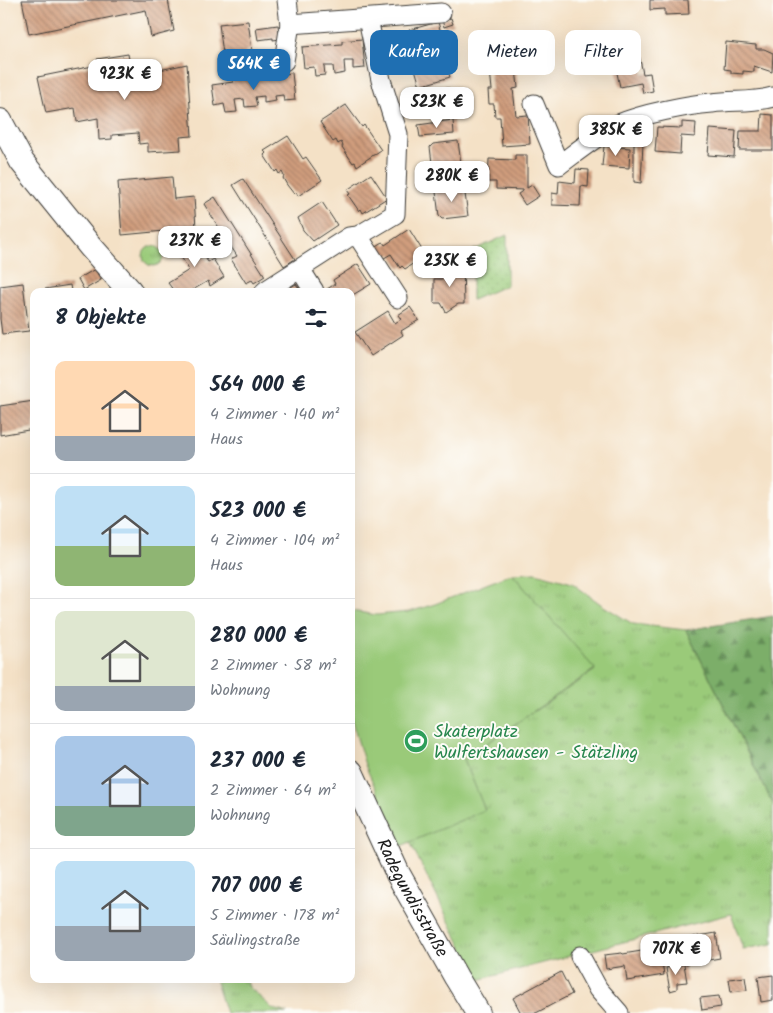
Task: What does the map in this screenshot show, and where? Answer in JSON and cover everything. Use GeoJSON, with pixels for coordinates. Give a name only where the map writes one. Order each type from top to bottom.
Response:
{"type":"FeatureCollection","features":[{"type":"Feature","properties":{"kind":"street"},"geometry":{"type":"LineString","coordinates":[[284,61],[290,24],[287,0]]}},
{"type":"Feature","properties":{"kind":"street"},"geometry":{"type":"LineString","coordinates":[[290,24],[368,20],[441,13]]}},
{"type":"Feature","properties":{"kind":"street"},"geometry":{"type":"LineString","coordinates":[[270,288],[349,237],[358,236],[395,214],[398,134],[380,80],[368,20]]}},
{"type":"Feature","properties":{"kind":"street"},"geometry":{"type":"LineString","coordinates":[[534,104],[559,165],[600,135],[620,124],[679,108],[713,102],[755,102],[773,97]]}},
{"type":"Feature","properties":{"kind":"street"},"geometry":{"type":"LineString","coordinates":[[0,121],[22,162],[127,288]]}},
{"type":"Feature","properties":{"kind":"street"},"geometry":{"type":"LineString","coordinates":[[358,236],[398,298]]}},
{"type":"Feature","properties":{"kind":"street"},"geometry":{"type":"LineString","coordinates":[[300,269],[312,288]]}},
{"type":"Feature","properties":{"kind":"street","name":"Radegundisstraße"},"geometry":{"type":"LineString","coordinates":[[355,781],[398,874],[478,1013]]}},
{"type":"Feature","properties":{"kind":"street"},"geometry":{"type":"LineString","coordinates":[[580,956],[598,990],[619,1013]]}},
{"type":"Feature","properties":{"kind":"green space"},"geometry":{"type":"Polygon","coordinates":[[[507,235],[507,285],[472,300],[472,251],[507,235]]]}},
{"type":"Feature","properties":{"kind":"green space"},"geometry":{"type":"Polygon","coordinates":[[[153,246],[160,249],[163,256],[160,263],[153,266],[146,263],[143,256],[146,249],[153,246]]]}},
{"type":"Feature","properties":{"kind":"green space"},"geometry":{"type":"Polygon","coordinates":[[[536,573],[572,583],[602,605],[633,624],[686,630],[773,804],[773,944],[743,949],[731,914],[478,980],[410,842],[484,810],[464,759],[595,670],[512,574],[536,573]]]}},
{"type":"Feature","properties":{"kind":"green space"},"geometry":{"type":"Polygon","coordinates":[[[512,574],[595,669],[464,759],[485,810],[401,846],[365,765],[355,731],[355,612],[377,615],[409,612],[512,574]]]}},
{"type":"Feature","properties":{"kind":"green space"},"geometry":{"type":"Polygon","coordinates":[[[773,616],[773,804],[686,630],[773,616]]]}},
{"type":"Feature","properties":{"kind":"green space"},"geometry":{"type":"Polygon","coordinates":[[[216,983],[248,983],[249,987],[273,1009],[287,1013],[226,1013],[216,983]]]}},
{"type":"Feature","properties":{"kind":"building"},"geometry":{"type":"Polygon","coordinates":[[[22,0],[168,0],[174,31],[151,37],[146,10],[29,34],[22,0]]]}},
{"type":"Feature","properties":{"kind":"building"},"geometry":{"type":"Polygon","coordinates":[[[650,0],[688,0],[689,14],[665,15],[665,9],[650,10],[650,0]]]}},
{"type":"Feature","properties":{"kind":"building"},"geometry":{"type":"Polygon","coordinates":[[[451,18],[453,24],[444,27],[442,20],[451,18]]]}},
{"type":"Feature","properties":{"kind":"building"},"geometry":{"type":"Polygon","coordinates":[[[248,21],[252,50],[245,51],[246,55],[230,57],[229,53],[223,54],[219,24],[248,21]]]}},
{"type":"Feature","properties":{"kind":"building"},"geometry":{"type":"Polygon","coordinates":[[[438,22],[440,30],[409,30],[438,22]]]}},
{"type":"Feature","properties":{"kind":"building"},"geometry":{"type":"Polygon","coordinates":[[[278,25],[280,39],[258,40],[256,28],[278,25]]]}},
{"type":"Feature","properties":{"kind":"building"},"geometry":{"type":"Polygon","coordinates":[[[362,39],[365,68],[353,69],[353,61],[344,61],[345,73],[334,75],[333,66],[324,66],[325,75],[315,76],[314,67],[304,68],[302,47],[342,44],[342,41],[362,39]]]}},
{"type":"Feature","properties":{"kind":"building"},"geometry":{"type":"Polygon","coordinates":[[[726,42],[756,45],[756,49],[764,49],[773,53],[772,72],[754,66],[754,72],[743,71],[743,74],[731,73],[731,70],[724,69],[726,42]]]}},
{"type":"Feature","properties":{"kind":"building"},"geometry":{"type":"Polygon","coordinates":[[[128,54],[132,76],[187,64],[192,136],[180,137],[181,150],[148,152],[148,143],[139,144],[138,133],[112,135],[112,139],[99,140],[98,118],[77,122],[75,108],[46,113],[38,77],[98,65],[97,59],[128,54]]]}},
{"type":"Feature","properties":{"kind":"building"},"geometry":{"type":"Polygon","coordinates":[[[641,64],[643,74],[650,73],[653,91],[643,93],[641,83],[620,87],[617,75],[641,75],[641,64]]]}},
{"type":"Feature","properties":{"kind":"building"},"geometry":{"type":"Polygon","coordinates":[[[292,73],[295,100],[284,101],[283,95],[275,96],[276,101],[264,103],[264,96],[255,97],[257,106],[245,107],[244,99],[235,100],[237,112],[226,113],[224,104],[215,106],[212,85],[233,82],[232,79],[292,73]]]}},
{"type":"Feature","properties":{"kind":"building"},"geometry":{"type":"Polygon","coordinates":[[[417,75],[449,75],[450,77],[420,86],[417,75]]]}},
{"type":"Feature","properties":{"kind":"building"},"geometry":{"type":"Polygon","coordinates":[[[490,75],[517,75],[518,88],[513,89],[516,116],[528,115],[530,144],[502,146],[500,117],[495,117],[494,104],[489,104],[488,90],[492,90],[490,75]]]}},
{"type":"Feature","properties":{"kind":"building"},"geometry":{"type":"Polygon","coordinates":[[[449,88],[451,102],[403,106],[402,92],[449,88]]]}},
{"type":"Feature","properties":{"kind":"building"},"geometry":{"type":"Polygon","coordinates":[[[346,105],[362,127],[364,125],[381,150],[357,166],[342,147],[341,142],[338,144],[336,140],[333,142],[320,122],[346,105]]]}},
{"type":"Feature","properties":{"kind":"building"},"geometry":{"type":"Polygon","coordinates":[[[762,114],[773,115],[773,150],[739,150],[740,131],[761,131],[762,114]]]}},
{"type":"Feature","properties":{"kind":"building"},"geometry":{"type":"Polygon","coordinates":[[[453,120],[454,134],[420,137],[418,125],[453,120]]]}},
{"type":"Feature","properties":{"kind":"building"},"geometry":{"type":"Polygon","coordinates":[[[682,122],[696,123],[695,137],[681,136],[680,154],[655,152],[657,127],[682,128],[682,122]]]}},
{"type":"Feature","properties":{"kind":"building"},"geometry":{"type":"Polygon","coordinates":[[[710,129],[736,131],[734,157],[708,155],[710,129]]]}},
{"type":"Feature","properties":{"kind":"building"},"geometry":{"type":"Polygon","coordinates":[[[288,136],[303,159],[306,157],[322,180],[298,196],[287,185],[282,172],[279,174],[277,170],[275,172],[264,155],[266,153],[264,151],[288,136]]]}},
{"type":"Feature","properties":{"kind":"building"},"geometry":{"type":"Polygon","coordinates":[[[458,141],[462,171],[436,174],[433,171],[430,147],[433,144],[458,141]]]}},
{"type":"Feature","properties":{"kind":"building"},"geometry":{"type":"Polygon","coordinates":[[[634,143],[643,143],[641,183],[634,182],[634,143]]]}},
{"type":"Feature","properties":{"kind":"building"},"geometry":{"type":"Polygon","coordinates":[[[604,146],[630,148],[629,168],[602,166],[604,146]]]}},
{"type":"Feature","properties":{"kind":"building"},"geometry":{"type":"Polygon","coordinates":[[[515,155],[527,155],[527,188],[532,185],[539,196],[525,205],[518,194],[524,190],[496,189],[496,182],[488,182],[489,159],[515,160],[515,155]]]}},
{"type":"Feature","properties":{"kind":"building"},"geometry":{"type":"Polygon","coordinates":[[[576,169],[589,170],[588,187],[581,186],[580,206],[552,205],[552,193],[558,194],[559,181],[575,183],[576,169]]]}},
{"type":"Feature","properties":{"kind":"building"},"geometry":{"type":"Polygon","coordinates":[[[371,174],[387,198],[363,213],[361,209],[359,211],[348,195],[350,194],[347,190],[371,174]]]}},
{"type":"Feature","properties":{"kind":"building"},"geometry":{"type":"Polygon","coordinates":[[[172,177],[174,199],[194,197],[196,228],[122,235],[118,182],[172,177]]]}},
{"type":"Feature","properties":{"kind":"building"},"geometry":{"type":"Polygon","coordinates":[[[243,179],[295,259],[284,266],[233,185],[243,179]]]}},
{"type":"Feature","properties":{"kind":"building"},"geometry":{"type":"Polygon","coordinates":[[[464,186],[468,216],[442,219],[439,216],[436,192],[439,189],[464,186]]]}},
{"type":"Feature","properties":{"kind":"building"},"geometry":{"type":"Polygon","coordinates":[[[215,197],[265,276],[254,283],[252,280],[246,283],[231,259],[237,256],[204,204],[215,197]]]}},
{"type":"Feature","properties":{"kind":"building"},"geometry":{"type":"Polygon","coordinates":[[[322,202],[337,225],[313,241],[303,230],[298,218],[322,202]]]}},
{"type":"Feature","properties":{"kind":"building"},"geometry":{"type":"Polygon","coordinates":[[[409,229],[424,253],[421,254],[423,257],[405,269],[402,266],[400,268],[391,254],[379,261],[372,249],[383,242],[385,245],[409,229]]]}},
{"type":"Feature","properties":{"kind":"building"},"geometry":{"type":"Polygon","coordinates":[[[190,235],[208,262],[213,259],[224,277],[210,286],[208,281],[196,288],[172,288],[168,283],[189,270],[174,245],[190,235]]]}},
{"type":"Feature","properties":{"kind":"building"},"geometry":{"type":"Polygon","coordinates":[[[358,264],[371,284],[355,294],[355,288],[329,288],[335,284],[333,280],[358,264]]]}},
{"type":"Feature","properties":{"kind":"building"},"geometry":{"type":"Polygon","coordinates":[[[447,265],[463,265],[464,304],[458,304],[446,312],[441,303],[434,303],[434,279],[447,279],[447,265]]]}},
{"type":"Feature","properties":{"kind":"building"},"geometry":{"type":"Polygon","coordinates":[[[95,269],[101,280],[87,288],[83,288],[78,279],[95,269]]]}},
{"type":"Feature","properties":{"kind":"building"},"geometry":{"type":"Polygon","coordinates":[[[23,283],[29,331],[2,334],[0,286],[23,283]]]}},
{"type":"Feature","properties":{"kind":"building"},"geometry":{"type":"Polygon","coordinates":[[[296,284],[299,288],[289,288],[296,284]]]}},
{"type":"Feature","properties":{"kind":"building"},"geometry":{"type":"Polygon","coordinates":[[[70,285],[70,288],[51,288],[70,285]]]}},
{"type":"Feature","properties":{"kind":"building"},"geometry":{"type":"Polygon","coordinates":[[[410,307],[419,320],[401,331],[403,335],[371,356],[355,332],[388,311],[395,323],[401,319],[398,315],[410,307]]]}},
{"type":"Feature","properties":{"kind":"building"},"geometry":{"type":"Polygon","coordinates":[[[30,402],[30,430],[0,435],[0,406],[30,402]]]}},
{"type":"Feature","properties":{"kind":"building"},"geometry":{"type":"Polygon","coordinates":[[[716,933],[720,958],[686,964],[682,939],[716,933]]]}},
{"type":"Feature","properties":{"kind":"building"},"geometry":{"type":"Polygon","coordinates":[[[660,948],[664,975],[627,981],[625,966],[606,969],[604,955],[660,948]]]}},
{"type":"Feature","properties":{"kind":"building"},"geometry":{"type":"Polygon","coordinates":[[[684,964],[687,982],[677,983],[677,989],[670,991],[666,968],[684,964]]]}},
{"type":"Feature","properties":{"kind":"building"},"geometry":{"type":"Polygon","coordinates":[[[561,972],[572,994],[536,1013],[521,1013],[513,998],[561,972]]]}},
{"type":"Feature","properties":{"kind":"building"},"geometry":{"type":"Polygon","coordinates":[[[773,975],[773,1000],[761,1002],[758,977],[773,975]]]}},
{"type":"Feature","properties":{"kind":"building"},"geometry":{"type":"Polygon","coordinates":[[[745,977],[747,990],[731,992],[729,979],[745,977]]]}},
{"type":"Feature","properties":{"kind":"building"},"geometry":{"type":"Polygon","coordinates":[[[719,996],[721,1007],[702,1010],[700,998],[719,996]]]}},
{"type":"Feature","properties":{"kind":"place","name":"Skaterplatz Wulfertshausen - Stätzling"},"geometry":{"type":"Point","coordinates":[416,741]}}]}
